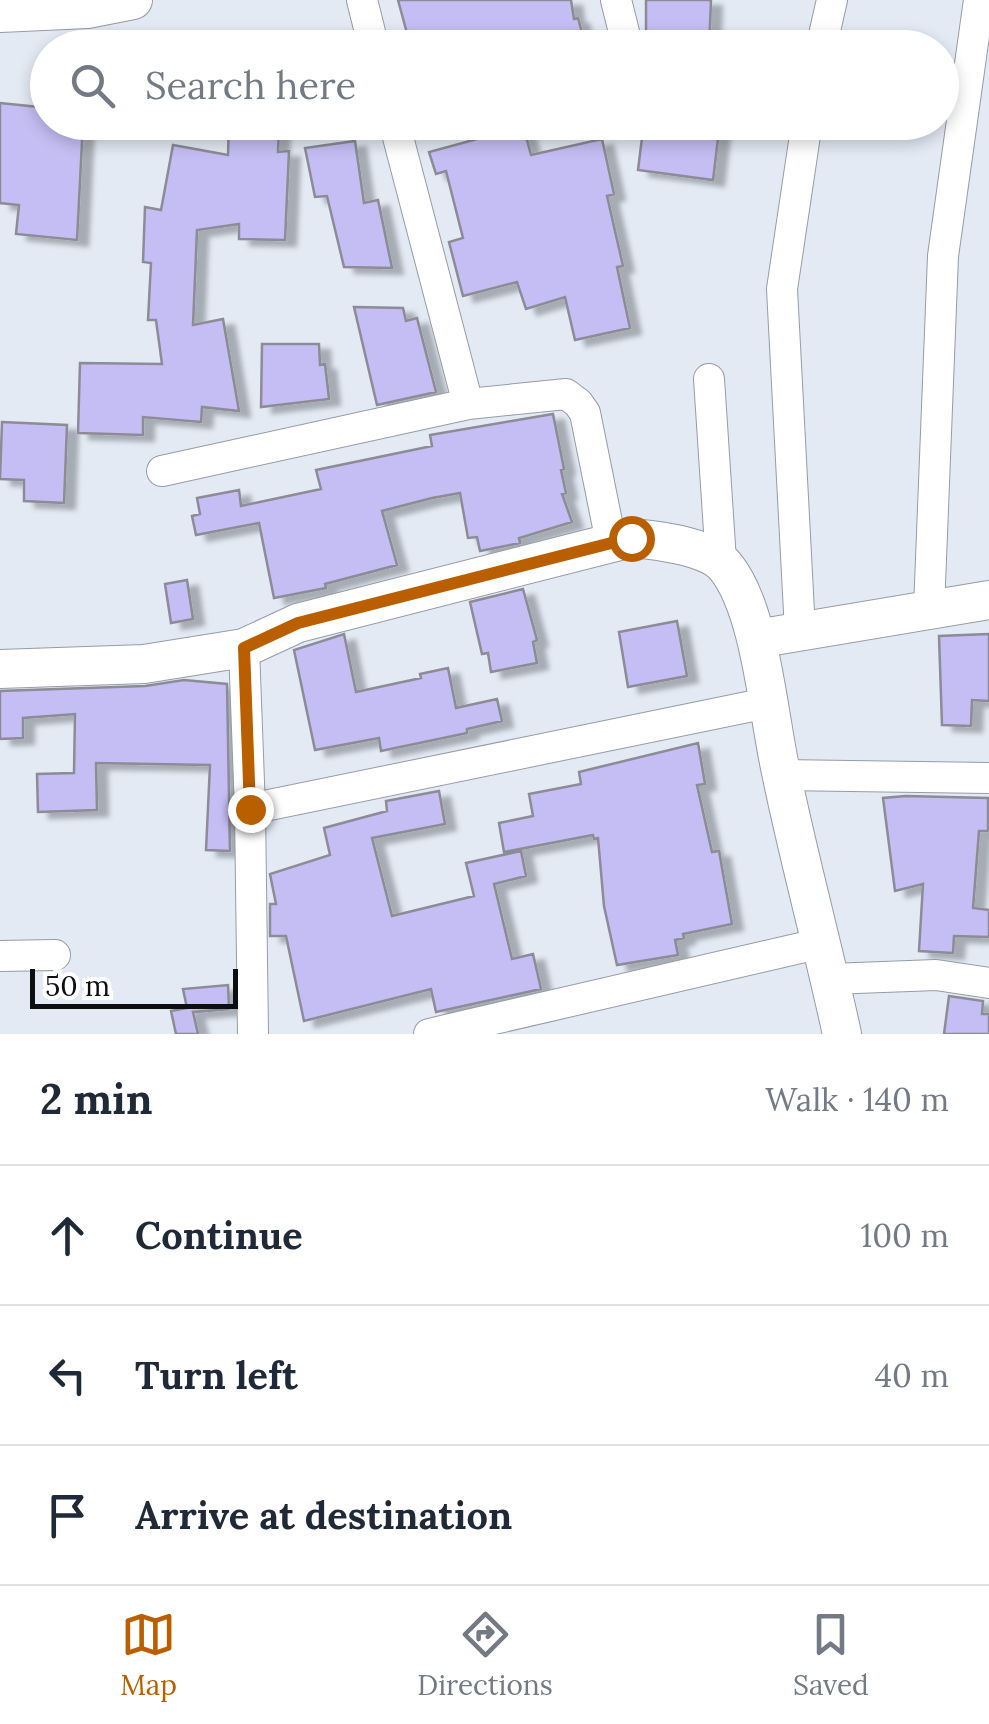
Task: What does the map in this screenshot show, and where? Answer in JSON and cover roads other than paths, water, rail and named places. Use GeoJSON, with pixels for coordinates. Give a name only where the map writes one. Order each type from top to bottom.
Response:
{"type":"FeatureCollection","features":[{"type":"Feature","properties":{"kind":"street"},"geometry":{"type":"LineString","coordinates":[[0,13],[132,0]]}},
{"type":"Feature","properties":{"kind":"street"},"geometry":{"type":"LineString","coordinates":[[362,0],[370,30]]}},
{"type":"Feature","properties":{"kind":"street"},"geometry":{"type":"LineString","coordinates":[[616,0],[624,30]]}},
{"type":"Feature","properties":{"kind":"street"},"geometry":{"type":"LineString","coordinates":[[825,30],[832,0]]}},
{"type":"Feature","properties":{"kind":"street"},"geometry":{"type":"LineString","coordinates":[[959,85],[981,17]]}},
{"type":"Feature","properties":{"kind":"street"},"geometry":{"type":"LineString","coordinates":[[399,140],[468,404]]}},
{"type":"Feature","properties":{"kind":"street"},"geometry":{"type":"LineString","coordinates":[[800,631],[782,289],[804,140]]}},
{"type":"Feature","properties":{"kind":"street"},"geometry":{"type":"LineString","coordinates":[[929,609],[942,256],[951,140]]}},
{"type":"Feature","properties":{"kind":"street"},"geometry":{"type":"LineString","coordinates":[[709,379],[721,561],[734,579],[756,639],[781,775],[842,1034]]}},
{"type":"Feature","properties":{"kind":"street"},"geometry":{"type":"LineString","coordinates":[[162,471],[468,404],[566,394],[585,413],[612,542]]}},
{"type":"Feature","properties":{"kind":"street"},"geometry":{"type":"LineString","coordinates":[[0,669],[144,664],[244,648],[298,623],[631,538],[659,540],[721,561]]}},
{"type":"Feature","properties":{"kind":"street"},"geometry":{"type":"LineString","coordinates":[[756,639],[989,600]]}},
{"type":"Feature","properties":{"kind":"street"},"geometry":{"type":"LineString","coordinates":[[244,648],[252,1034]]}},
{"type":"Feature","properties":{"kind":"street"},"geometry":{"type":"LineString","coordinates":[[250,809],[767,703]]}},
{"type":"Feature","properties":{"kind":"street"},"geometry":{"type":"LineString","coordinates":[[781,775],[989,778]]}},
{"type":"Feature","properties":{"kind":"street"},"geometry":{"type":"LineString","coordinates":[[0,956],[55,955]]}},
{"type":"Feature","properties":{"kind":"street"},"geometry":{"type":"LineString","coordinates":[[430,1034],[826,961],[989,983]]}}]}
